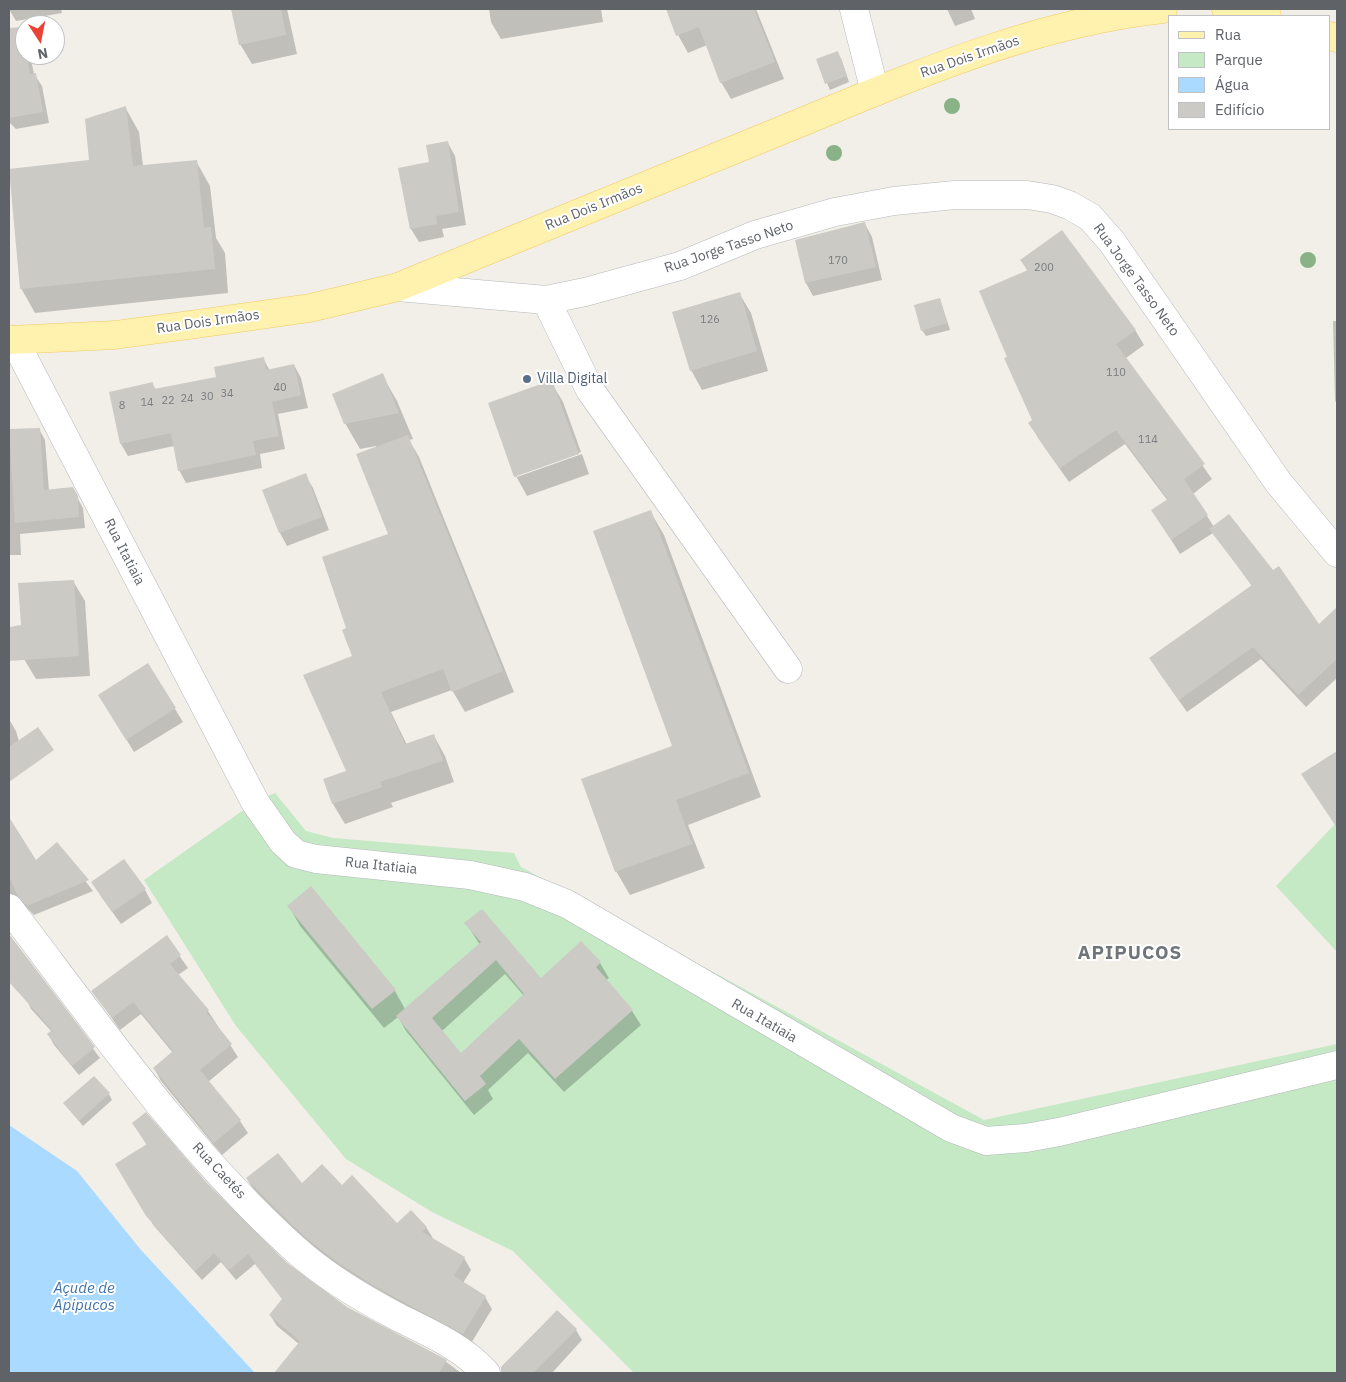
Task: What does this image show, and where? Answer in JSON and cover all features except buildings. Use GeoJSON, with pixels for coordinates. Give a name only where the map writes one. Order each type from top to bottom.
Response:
{"type":"FeatureCollection","features":[{"type":"Feature","properties":{"kind":"main road","name":"Rua Dois Irmãos"},"geometry":{"type":"LineString","coordinates":[[11,340],[115,334],[204,323],[310,308],[398,287],[933,69],[1056,27],[1125,13],[1163,9]]}},
{"type":"Feature","properties":{"kind":"main road"},"geometry":{"type":"LineString","coordinates":[[1226,9],[1261,15]]}},
{"type":"Feature","properties":{"kind":"street"},"geometry":{"type":"LineString","coordinates":[[854,9],[876,92]]}},
{"type":"Feature","properties":{"kind":"street","name":"Rua Jorge Tasso Neto"},"geometry":{"type":"LineString","coordinates":[[398,287],[546,300],[584,292],[680,266],[754,235],[835,212],[894,202],[955,195],[1027,195],[1069,205],[1090,217],[1112,242],[1278,482],[1337,553]]}},
{"type":"Feature","properties":{"kind":"street"},"geometry":{"type":"LineString","coordinates":[[546,300],[590,390],[788,670]]}},
{"type":"Feature","properties":{"kind":"street","name":"Rua Itatiaia"},"geometry":{"type":"LineString","coordinates":[[11,340],[255,802],[283,842],[296,854],[316,859],[470,875],[524,887],[566,904],[902,1101],[951,1128],[986,1141],[1026,1138],[1059,1132],[1337,1064]]}},
{"type":"Feature","properties":{"kind":"street","name":"Rua Caetés"},"geometry":{"type":"LineString","coordinates":[[9,908],[151,1096],[233,1187],[297,1251],[339,1282],[394,1315],[434,1334],[486,1373]]}},
{"type":"Feature","properties":{"kind":"green space"},"geometry":{"type":"Polygon","coordinates":[[[275,793],[306,831],[333,838],[514,853],[521,867],[984,1120],[1337,1044],[1337,1373],[634,1373],[513,1251],[432,1212],[346,1159],[236,1026],[144,880],[255,802],[275,793]]]}},
{"type":"Feature","properties":{"kind":"green space"},"geometry":{"type":"Polygon","coordinates":[[[1337,822],[1337,952],[1276,886],[1337,822]]]}},
{"type":"Feature","properties":{"kind":"water","name":"Açude de Apipucos"},"geometry":{"type":"Polygon","coordinates":[[[9,1125],[77,1171],[141,1250],[255,1373],[9,1373],[9,1125]]]}},
{"type":"Feature","properties":{"kind":"place","name":"Villa Digital"},"geometry":{"type":"Point","coordinates":[527,379]}},
{"type":"Feature","properties":{"kind":"district","name":"APIPUCOS"},"geometry":{"type":"Point","coordinates":[1130,954]}}]}
